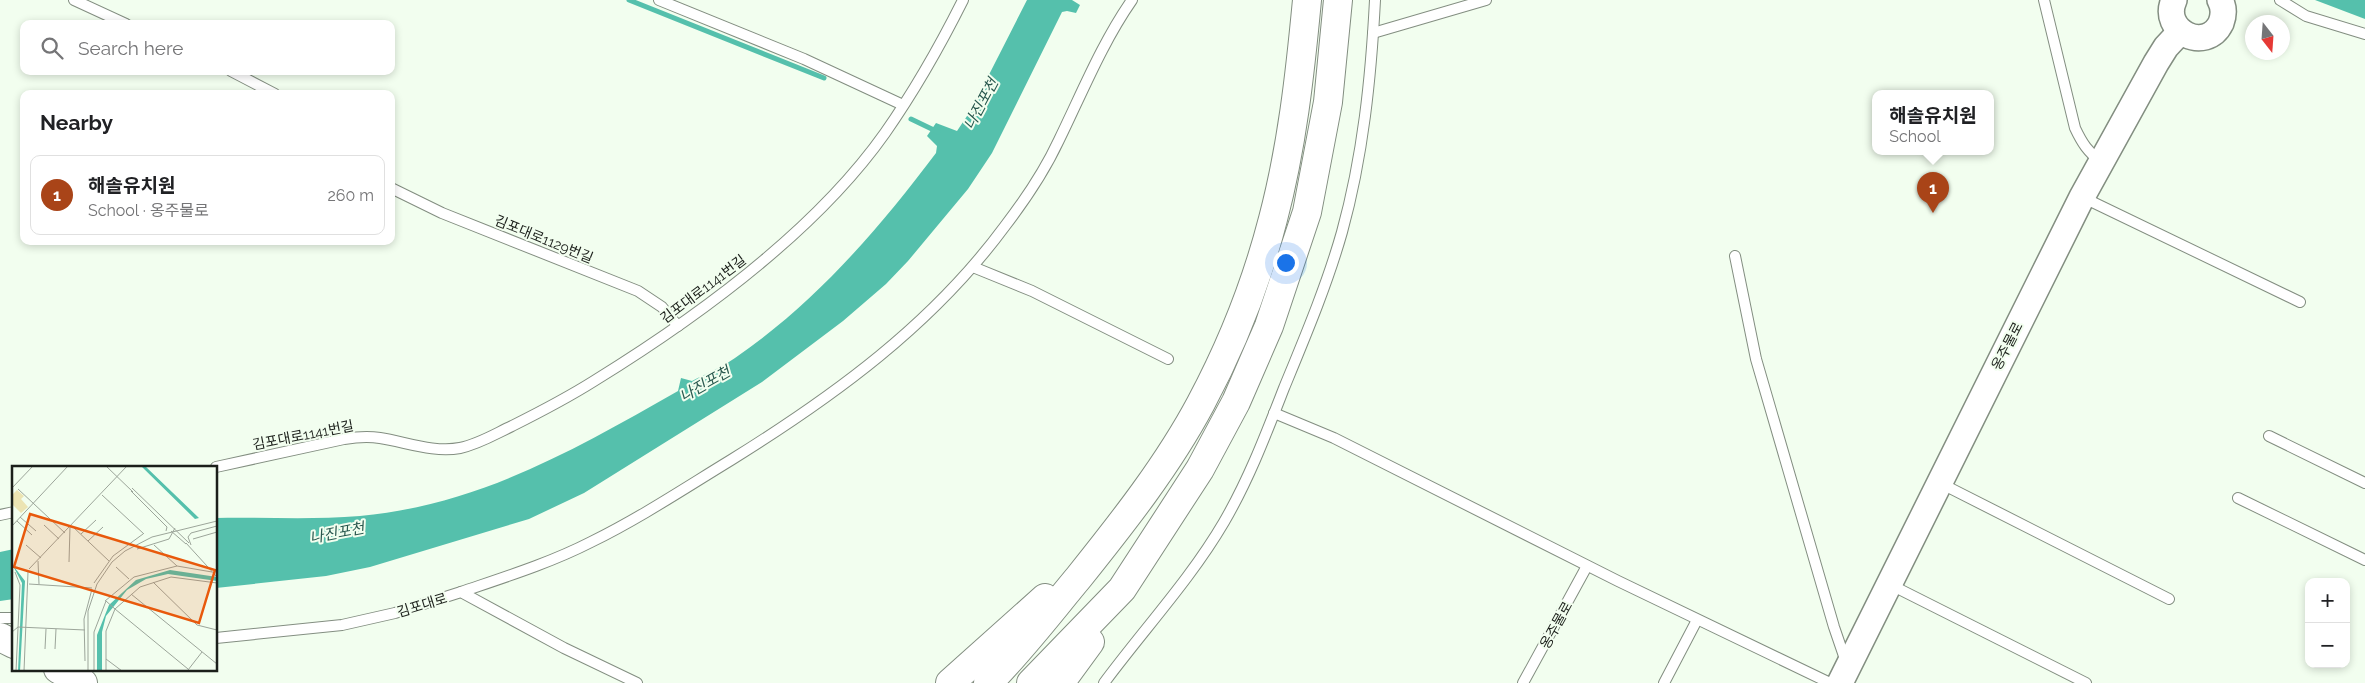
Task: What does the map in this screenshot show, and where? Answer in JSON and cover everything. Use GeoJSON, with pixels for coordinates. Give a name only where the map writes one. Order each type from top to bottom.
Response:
{"type":"FeatureCollection","features":[{"type":"Feature","properties":{"kind":"main road"},"geometry":{"type":"LineString","coordinates":[[988,683],[1019,651],[1107,542],[1158,472],[1201,403],[1240,320],[1273,220],[1289,148],[1307,0]]}},
{"type":"Feature","properties":{"kind":"main road"},"geometry":{"type":"LineString","coordinates":[[1060,683],[1083,652],[1200,470],[1236,402],[1269,326],[1307,212],[1320,154],[1329,93],[1338,0]]}},
{"type":"Feature","properties":{"kind":"main road"},"geometry":{"type":"LineString","coordinates":[[950,683],[1107,542]]}},
{"type":"Feature","properties":{"kind":"main road"},"geometry":{"type":"LineString","coordinates":[[1031,683],[1122,589]]}},
{"type":"Feature","properties":{"kind":"main road"},"geometry":{"type":"LineString","coordinates":[[0,637],[12,643]]}},
{"type":"Feature","properties":{"kind":"main road"},"geometry":{"type":"LineString","coordinates":[[60,670],[83,683]]}},
{"type":"Feature","properties":{"kind":"street"},"geometry":{"type":"LineString","coordinates":[[2174,0],[2171,13],[2173,21],[2180,32],[2190,37],[2198,38],[2214,33],[2224,11],[2220,0]]}},
{"type":"Feature","properties":{"kind":"street","name":"옹주물로"},"geometry":{"type":"LineString","coordinates":[[1840,678],[1891,585],[1939,483],[2082,198],[2156,63],[2166,47],[2180,32]]}},
{"type":"Feature","properties":{"kind":"lane"},"geometry":{"type":"LineString","coordinates":[[74,0],[117,20]]}},
{"type":"Feature","properties":{"kind":"lane"},"geometry":{"type":"LineString","coordinates":[[659,0],[804,59],[903,105]]}},
{"type":"Feature","properties":{"kind":"lane","name":"김포대로1141번길"},"geometry":{"type":"LineString","coordinates":[[218,467],[344,438],[378,437],[436,449],[459,449],[546,410],[644,351],[754,268],[816,212],[866,158],[926,72],[963,0]]}},
{"type":"Feature","properties":{"kind":"lane"},"geometry":{"type":"LineString","coordinates":[[461,592],[558,558],[660,504],[782,428],[897,344],[973,267],[1006,226],[1058,143],[1108,39],[1132,0]]}},
{"type":"Feature","properties":{"kind":"lane"},"geometry":{"type":"LineString","coordinates":[[1104,683],[1201,558],[1223,524],[1256,462],[1316,309],[1342,232],[1361,145],[1375,0]]}},
{"type":"Feature","properties":{"kind":"lane"},"geometry":{"type":"LineString","coordinates":[[1373,34],[1486,0]]}},
{"type":"Feature","properties":{"kind":"lane"},"geometry":{"type":"LineString","coordinates":[[2044,0],[2075,128],[2081,142],[2101,162]]}},
{"type":"Feature","properties":{"kind":"lane"},"geometry":{"type":"LineString","coordinates":[[2280,0],[2297,11],[2324,23],[2365,34]]}},
{"type":"Feature","properties":{"kind":"lane"},"geometry":{"type":"LineString","coordinates":[[239,75],[267,90]]}},
{"type":"Feature","properties":{"kind":"lane","name":"김포대로1129번길"},"geometry":{"type":"LineString","coordinates":[[395,190],[449,216],[638,291],[662,307],[678,326]]}},
{"type":"Feature","properties":{"kind":"lane"},"geometry":{"type":"LineString","coordinates":[[2082,198],[2300,302]]}},
{"type":"Feature","properties":{"kind":"lane"},"geometry":{"type":"LineString","coordinates":[[1274,413],[1334,438],[1697,620],[1840,678],[1834,627],[1756,359],[1735,256]]}},
{"type":"Feature","properties":{"kind":"lane"},"geometry":{"type":"LineString","coordinates":[[973,267],[1032,291],[1168,359]]}},
{"type":"Feature","properties":{"kind":"lane"},"geometry":{"type":"LineString","coordinates":[[2269,436],[2365,483]]}},
{"type":"Feature","properties":{"kind":"lane"},"geometry":{"type":"LineString","coordinates":[[1939,483],[2169,599]]}},
{"type":"Feature","properties":{"kind":"lane"},"geometry":{"type":"LineString","coordinates":[[2238,498],[2365,560]]}},
{"type":"Feature","properties":{"kind":"lane","name":"옹주물로"},"geometry":{"type":"LineString","coordinates":[[1523,683],[1587,566]]}},
{"type":"Feature","properties":{"kind":"lane"},"geometry":{"type":"LineString","coordinates":[[1891,585],[2086,683]]}},
{"type":"Feature","properties":{"kind":"lane","name":"김포대로"},"geometry":{"type":"LineString","coordinates":[[218,638],[342,625],[395,613],[461,592],[564,648],[637,683]]}},
{"type":"Feature","properties":{"kind":"lane"},"geometry":{"type":"LineString","coordinates":[[1664,683],[1697,620]]}},
{"type":"Feature","properties":{"kind":"water","name":"나진포천"},"geometry":{"type":"Polygon","coordinates":[[[1027,0],[1072,0],[1080,5],[1076,13],[1062,12],[992,153],[968,189],[908,261],[886,284],[843,321],[762,382],[584,493],[529,519],[370,567],[326,576],[218,588],[218,518],[360,516],[404,510],[446,500],[486,487],[564,453],[678,391],[681,378],[692,381],[735,358],[792,314],[844,264],[868,237],[936,153],[937,146],[927,136],[936,123],[957,131],[971,110],[1027,0]]]}},
{"type":"Feature","properties":{"kind":"water"},"geometry":{"type":"Polygon","coordinates":[[[2315,0],[2365,0],[2365,19],[2315,0]]]}},
{"type":"Feature","properties":{"kind":"water"},"geometry":{"type":"Polygon","coordinates":[[[12,549],[12,599],[0,601],[0,552],[12,549]]]}},
{"type":"Feature","properties":{"kind":"waterway"},"geometry":{"type":"LineString","coordinates":[[629,0],[824,78]]}},
{"type":"Feature","properties":{"kind":"waterway"},"geometry":{"type":"LineString","coordinates":[[911,119],[938,132]]}},
{"type":"Feature","properties":{"kind":"place","name":"해솔유치원"},"geometry":{"type":"Point","coordinates":[1933,213]}}]}
